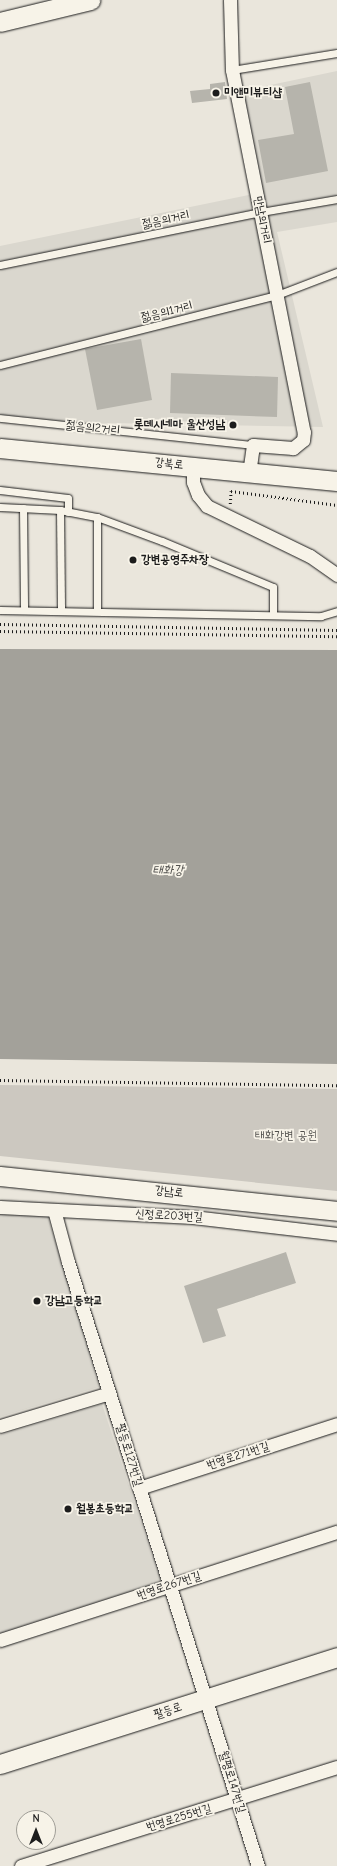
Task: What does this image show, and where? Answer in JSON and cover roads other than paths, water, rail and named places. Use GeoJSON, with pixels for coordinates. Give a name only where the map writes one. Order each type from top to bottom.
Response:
{"type":"FeatureCollection","features":[{"type":"Feature","properties":{"kind":"main road"},"geometry":{"type":"LineString","coordinates":[[0,22],[90,0]]}},
{"type":"Feature","properties":{"kind":"main road","name":"강북로"},"geometry":{"type":"LineString","coordinates":[[0,448],[337,481]]}},
{"type":"Feature","properties":{"kind":"main road","name":"강남로"},"geometry":{"type":"LineString","coordinates":[[0,1176],[337,1211]]}},
{"type":"Feature","properties":{"kind":"main road","name":"팔등로"},"geometry":{"type":"LineString","coordinates":[[0,1764],[337,1657]]}},
{"type":"Feature","properties":{"kind":"street","name":"만남의거리"},"geometry":{"type":"LineString","coordinates":[[230,0],[232,70],[278,295],[304,432],[303,440]]}},
{"type":"Feature","properties":{"kind":"street","name":"젊음의2거리"},"geometry":{"type":"LineString","coordinates":[[252,445],[293,448],[303,440]]}},
{"type":"Feature","properties":{"kind":"street"},"geometry":{"type":"LineString","coordinates":[[250,472],[252,445]]}},
{"type":"Feature","properties":{"kind":"street"},"geometry":{"type":"LineString","coordinates":[[193,467],[192,482],[198,495],[207,506],[310,556],[337,575]]}},
{"type":"Feature","properties":{"kind":"street"},"geometry":{"type":"LineString","coordinates":[[310,556],[337,562]]}},
{"type":"Feature","properties":{"kind":"street","name":"신정로203번길"},"geometry":{"type":"LineString","coordinates":[[0,1207],[193,1217],[336,1237]]}},
{"type":"Feature","properties":{"kind":"street","name":"팔등로127번길"},"geometry":{"type":"LineString","coordinates":[[54,1210],[109,1393],[206,1699]]}},
{"type":"Feature","properties":{"kind":"street"},"geometry":{"type":"LineString","coordinates":[[0,1426],[109,1393]]}},
{"type":"Feature","properties":{"kind":"street","name":"번영로271번길"},"geometry":{"type":"LineString","coordinates":[[139,1488],[337,1424]]}},
{"type":"Feature","properties":{"kind":"street","name":"번영로267번길"},"geometry":{"type":"LineString","coordinates":[[0,1640],[337,1532]]}},
{"type":"Feature","properties":{"kind":"street","name":"월평로147번길"},"geometry":{"type":"LineString","coordinates":[[206,1699],[258,1866]]}},
{"type":"Feature","properties":{"kind":"street","name":"번영로255번길"},"geometry":{"type":"LineString","coordinates":[[21,1866],[238,1800],[337,1767]]}},
{"type":"Feature","properties":{"kind":"lane"},"geometry":{"type":"LineString","coordinates":[[232,70],[337,53]]}},
{"type":"Feature","properties":{"kind":"lane","name":"젊음의거리"},"geometry":{"type":"LineString","coordinates":[[0,265],[261,212],[337,199]]}},
{"type":"Feature","properties":{"kind":"lane","name":"젊음의1거리"},"geometry":{"type":"LineString","coordinates":[[0,365],[278,295],[337,272]]}},
{"type":"Feature","properties":{"kind":"lane","name":"젊음의2거리"},"geometry":{"type":"LineString","coordinates":[[0,418],[252,445]]}},
{"type":"Feature","properties":{"kind":"lane"},"geometry":{"type":"LineString","coordinates":[[0,490],[68,498],[64,511],[61,611]]}},
{"type":"Feature","properties":{"kind":"lane"},"geometry":{"type":"LineString","coordinates":[[0,507],[64,511],[97,518],[162,541],[274,587],[274,615]]}},
{"type":"Feature","properties":{"kind":"lane"},"geometry":{"type":"LineString","coordinates":[[23,508],[24,610]]}},
{"type":"Feature","properties":{"kind":"lane"},"geometry":{"type":"LineString","coordinates":[[97,518],[97,611]]}},
{"type":"Feature","properties":{"kind":"lane"},"geometry":{"type":"LineString","coordinates":[[0,610],[321,616],[337,611]]}},
{"type":"Feature","properties":{"kind":"water","name":"태화강"},"geometry":{"type":"Polygon","coordinates":[[[0,649],[337,650],[337,1064],[0,1059],[0,649]]]}},
{"type":"Feature","properties":{"kind":"place","name":"미앤미뷰티샵"},"geometry":{"type":"Point","coordinates":[216,93]}},
{"type":"Feature","properties":{"kind":"place","name":"롯데시네마 울산성남"},"geometry":{"type":"Point","coordinates":[233,425]}},
{"type":"Feature","properties":{"kind":"place","name":"강변공영주차장"},"geometry":{"type":"Point","coordinates":[133,560]}},
{"type":"Feature","properties":{"kind":"place","name":"강남고등학교"},"geometry":{"type":"Point","coordinates":[37,1301]}},
{"type":"Feature","properties":{"kind":"place","name":"월봉초등학교"},"geometry":{"type":"Point","coordinates":[68,1509]}},
{"type":"Feature","properties":{"kind":"park label","name":"태화강변 공원"},"geometry":{"type":"Point","coordinates":[286,1136]}}]}
